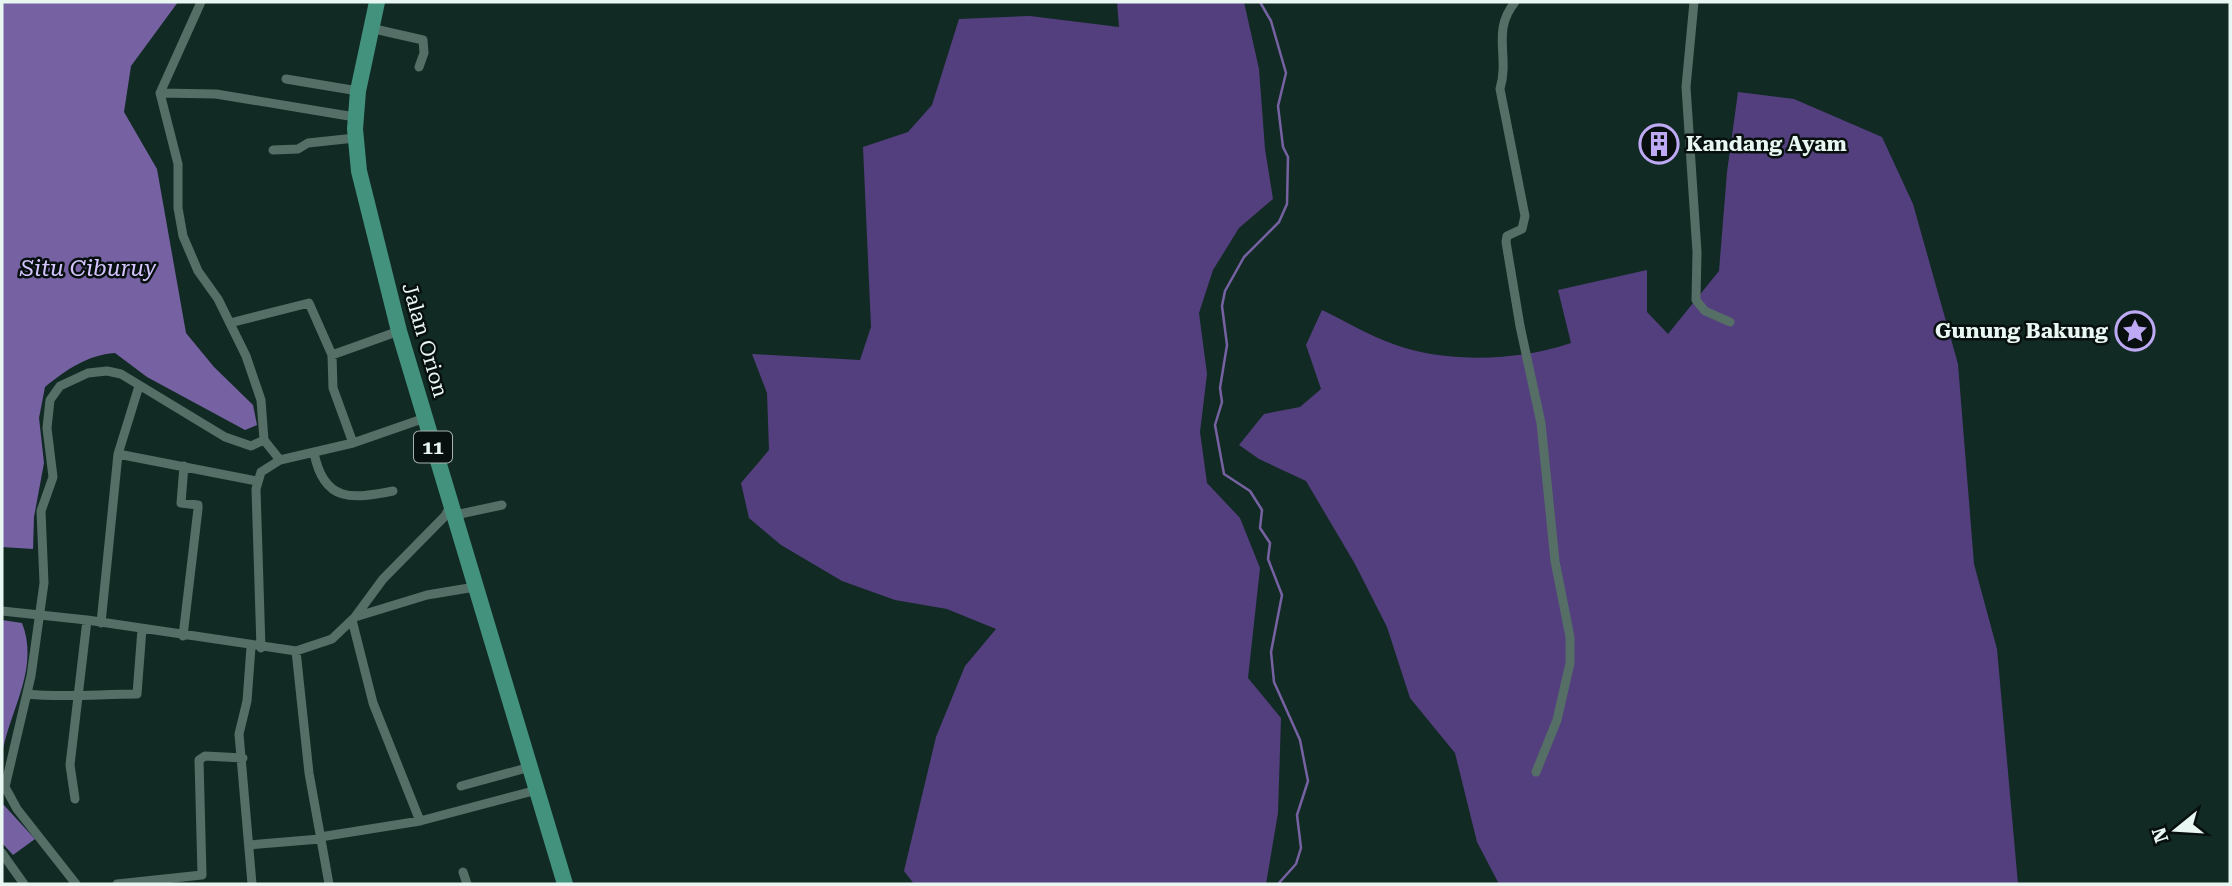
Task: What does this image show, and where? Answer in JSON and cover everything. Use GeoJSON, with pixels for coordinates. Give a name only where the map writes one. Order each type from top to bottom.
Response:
{"type":"FeatureCollection","features":[{"type":"Feature","properties":{"kind":"highway","name":"Jalan Orion"},"geometry":{"type":"LineString","coordinates":[[377,2],[355,117],[359,171],[399,331],[565,884]]}},
{"type":"Feature","properties":{"kind":"street"},"geometry":{"type":"LineString","coordinates":[[201,2],[160,93],[178,164],[178,208],[183,236],[198,271],[218,299],[246,356],[261,400],[264,440],[280,460]]}},
{"type":"Feature","properties":{"kind":"street"},"geometry":{"type":"LineString","coordinates":[[1515,2],[1504,21],[1501,38],[1506,73],[1500,89],[1525,216],[1522,229],[1507,236],[1506,242],[1520,326],[1541,423],[1555,561],[1570,637],[1570,663],[1556,719],[1536,772]]}},
{"type":"Feature","properties":{"kind":"street"},"geometry":{"type":"LineString","coordinates":[[1694,2],[1686,87],[1697,252],[1696,300],[1705,311],[1730,322]]}},
{"type":"Feature","properties":{"kind":"street"},"geometry":{"type":"LineString","coordinates":[[370,28],[423,40],[424,53],[419,67]]}},
{"type":"Feature","properties":{"kind":"street"},"geometry":{"type":"LineString","coordinates":[[286,79],[358,91]]}},
{"type":"Feature","properties":{"kind":"street"},"geometry":{"type":"LineString","coordinates":[[160,93],[216,94],[355,117]]}},
{"type":"Feature","properties":{"kind":"street"},"geometry":{"type":"LineString","coordinates":[[273,150],[298,149],[308,143],[355,138]]}},
{"type":"Feature","properties":{"kind":"street"},"geometry":{"type":"LineString","coordinates":[[230,323],[309,303],[332,355],[334,388],[353,443]]}},
{"type":"Feature","properties":{"kind":"street"},"geometry":{"type":"LineString","coordinates":[[332,355],[399,331]]}},
{"type":"Feature","properties":{"kind":"street"},"geometry":{"type":"LineString","coordinates":[[76,884],[17,809],[5,787],[27,694],[44,583],[41,512],[53,477],[47,435],[50,400],[60,386],[88,373],[107,371],[121,374],[225,437],[251,446],[264,440]]}},
{"type":"Feature","properties":{"kind":"street"},"geometry":{"type":"LineString","coordinates":[[101,622],[118,454],[139,386]]}},
{"type":"Feature","properties":{"kind":"street"},"geometry":{"type":"LineString","coordinates":[[261,648],[257,481],[261,472],[280,460],[353,443],[425,418]]}},
{"type":"Feature","properties":{"kind":"street"},"geometry":{"type":"LineString","coordinates":[[314,453],[326,483],[342,496],[364,497],[393,491]]}},
{"type":"Feature","properties":{"kind":"street"},"geometry":{"type":"LineString","coordinates":[[118,454],[257,481]]}},
{"type":"Feature","properties":{"kind":"street"},"geometry":{"type":"LineString","coordinates":[[183,636],[198,509],[198,505],[181,503],[184,466]]}},
{"type":"Feature","properties":{"kind":"street"},"geometry":{"type":"LineString","coordinates":[[2,611],[88,620],[251,647],[296,651],[331,639],[353,619],[383,579],[444,516],[453,510],[502,505]]}},
{"type":"Feature","properties":{"kind":"street"},"geometry":{"type":"LineString","coordinates":[[353,619],[427,595],[475,587]]}},
{"type":"Feature","properties":{"kind":"street"},"geometry":{"type":"LineString","coordinates":[[353,619],[373,703],[420,821]]}},
{"type":"Feature","properties":{"kind":"street"},"geometry":{"type":"LineString","coordinates":[[75,799],[70,765],[88,620]]}},
{"type":"Feature","properties":{"kind":"street"},"geometry":{"type":"LineString","coordinates":[[27,694],[61,698],[80,694],[138,693],[142,629]]}},
{"type":"Feature","properties":{"kind":"street"},"geometry":{"type":"LineString","coordinates":[[251,647],[247,701],[239,734],[252,884]]}},
{"type":"Feature","properties":{"kind":"street"},"geometry":{"type":"LineString","coordinates":[[296,651],[309,773],[329,884]]}},
{"type":"Feature","properties":{"kind":"street"},"geometry":{"type":"LineString","coordinates":[[117,884],[202,875],[199,760],[205,756],[243,758]]}},
{"type":"Feature","properties":{"kind":"street"},"geometry":{"type":"LineString","coordinates":[[461,786],[530,767]]}},
{"type":"Feature","properties":{"kind":"street"},"geometry":{"type":"LineString","coordinates":[[249,845],[320,838],[420,821],[537,790]]}},
{"type":"Feature","properties":{"kind":"street"},"geometry":{"type":"LineString","coordinates":[[2,853],[24,884]]}},
{"type":"Feature","properties":{"kind":"street"},"geometry":{"type":"LineString","coordinates":[[463,872],[467,884]]}},
{"type":"Feature","properties":{"kind":"shaded area"},"geometry":{"type":"Polygon","coordinates":[[[1117,2],[1244,2],[1259,69],[1265,149],[1273,199],[1239,228],[1213,270],[1199,313],[1207,374],[1200,432],[1207,483],[1240,518],[1260,568],[1248,678],[1281,718],[1278,813],[1266,884],[914,884],[904,871],[936,737],[965,666],[996,629],[947,609],[895,600],[842,581],[781,545],[749,518],[741,483],[769,450],[767,393],[752,354],[860,360],[871,327],[863,147],[908,132],[932,105],[959,19],[1030,16],[1119,27],[1117,2]]]}},
{"type":"Feature","properties":{"kind":"shaded area"},"geometry":{"type":"Polygon","coordinates":[[[1738,92],[1794,99],[1882,137],[1913,204],[1958,364],[1974,564],[1997,649],[2018,884],[1499,884],[1477,842],[1455,753],[1410,698],[1387,627],[1355,564],[1306,481],[1259,459],[1239,445],[1264,414],[1300,407],[1321,389],[1306,345],[1322,310],[1384,341],[1424,353],[1488,358],[1510,356],[1571,343],[1558,290],[1647,270],[1647,312],[1668,334],[1719,271],[1727,172],[1738,92]]]}},
{"type":"Feature","properties":{"kind":"water","name":"Situ Ciburuy"},"geometry":{"type":"Polygon","coordinates":[[[2,2],[178,2],[131,66],[124,112],[157,169],[186,333],[214,367],[253,405],[257,425],[245,430],[147,377],[115,353],[77,364],[45,387],[39,418],[44,463],[34,517],[33,549],[2,547],[2,2]]]}},
{"type":"Feature","properties":{"kind":"water"},"geometry":{"type":"Polygon","coordinates":[[[2,620],[22,623],[27,640],[27,657],[21,690],[2,755],[2,620]]]}},
{"type":"Feature","properties":{"kind":"water"},"geometry":{"type":"Polygon","coordinates":[[[2,803],[35,839],[13,855],[2,843],[2,803]]]}},
{"type":"Feature","properties":{"kind":"waterway"},"geometry":{"type":"LineString","coordinates":[[1260,2],[1271,21],[1286,73],[1278,106],[1283,147],[1288,157],[1287,204],[1279,222],[1244,257],[1225,291],[1222,306],[1227,345],[1220,388],[1222,402],[1215,425],[1224,474],[1250,491],[1262,510],[1260,528],[1270,543],[1268,559],[1282,595],[1271,652],[1274,682],[1300,740],[1308,781],[1297,815],[1301,848],[1296,864],[1278,884]]}},
{"type":"Feature","properties":{"kind":"place","name":"Kandang Ayam"},"geometry":{"type":"Point","coordinates":[1659,144]}},
{"type":"Feature","properties":{"kind":"place","name":"Gunung Bakung"},"geometry":{"type":"Point","coordinates":[2135,331]}}]}
